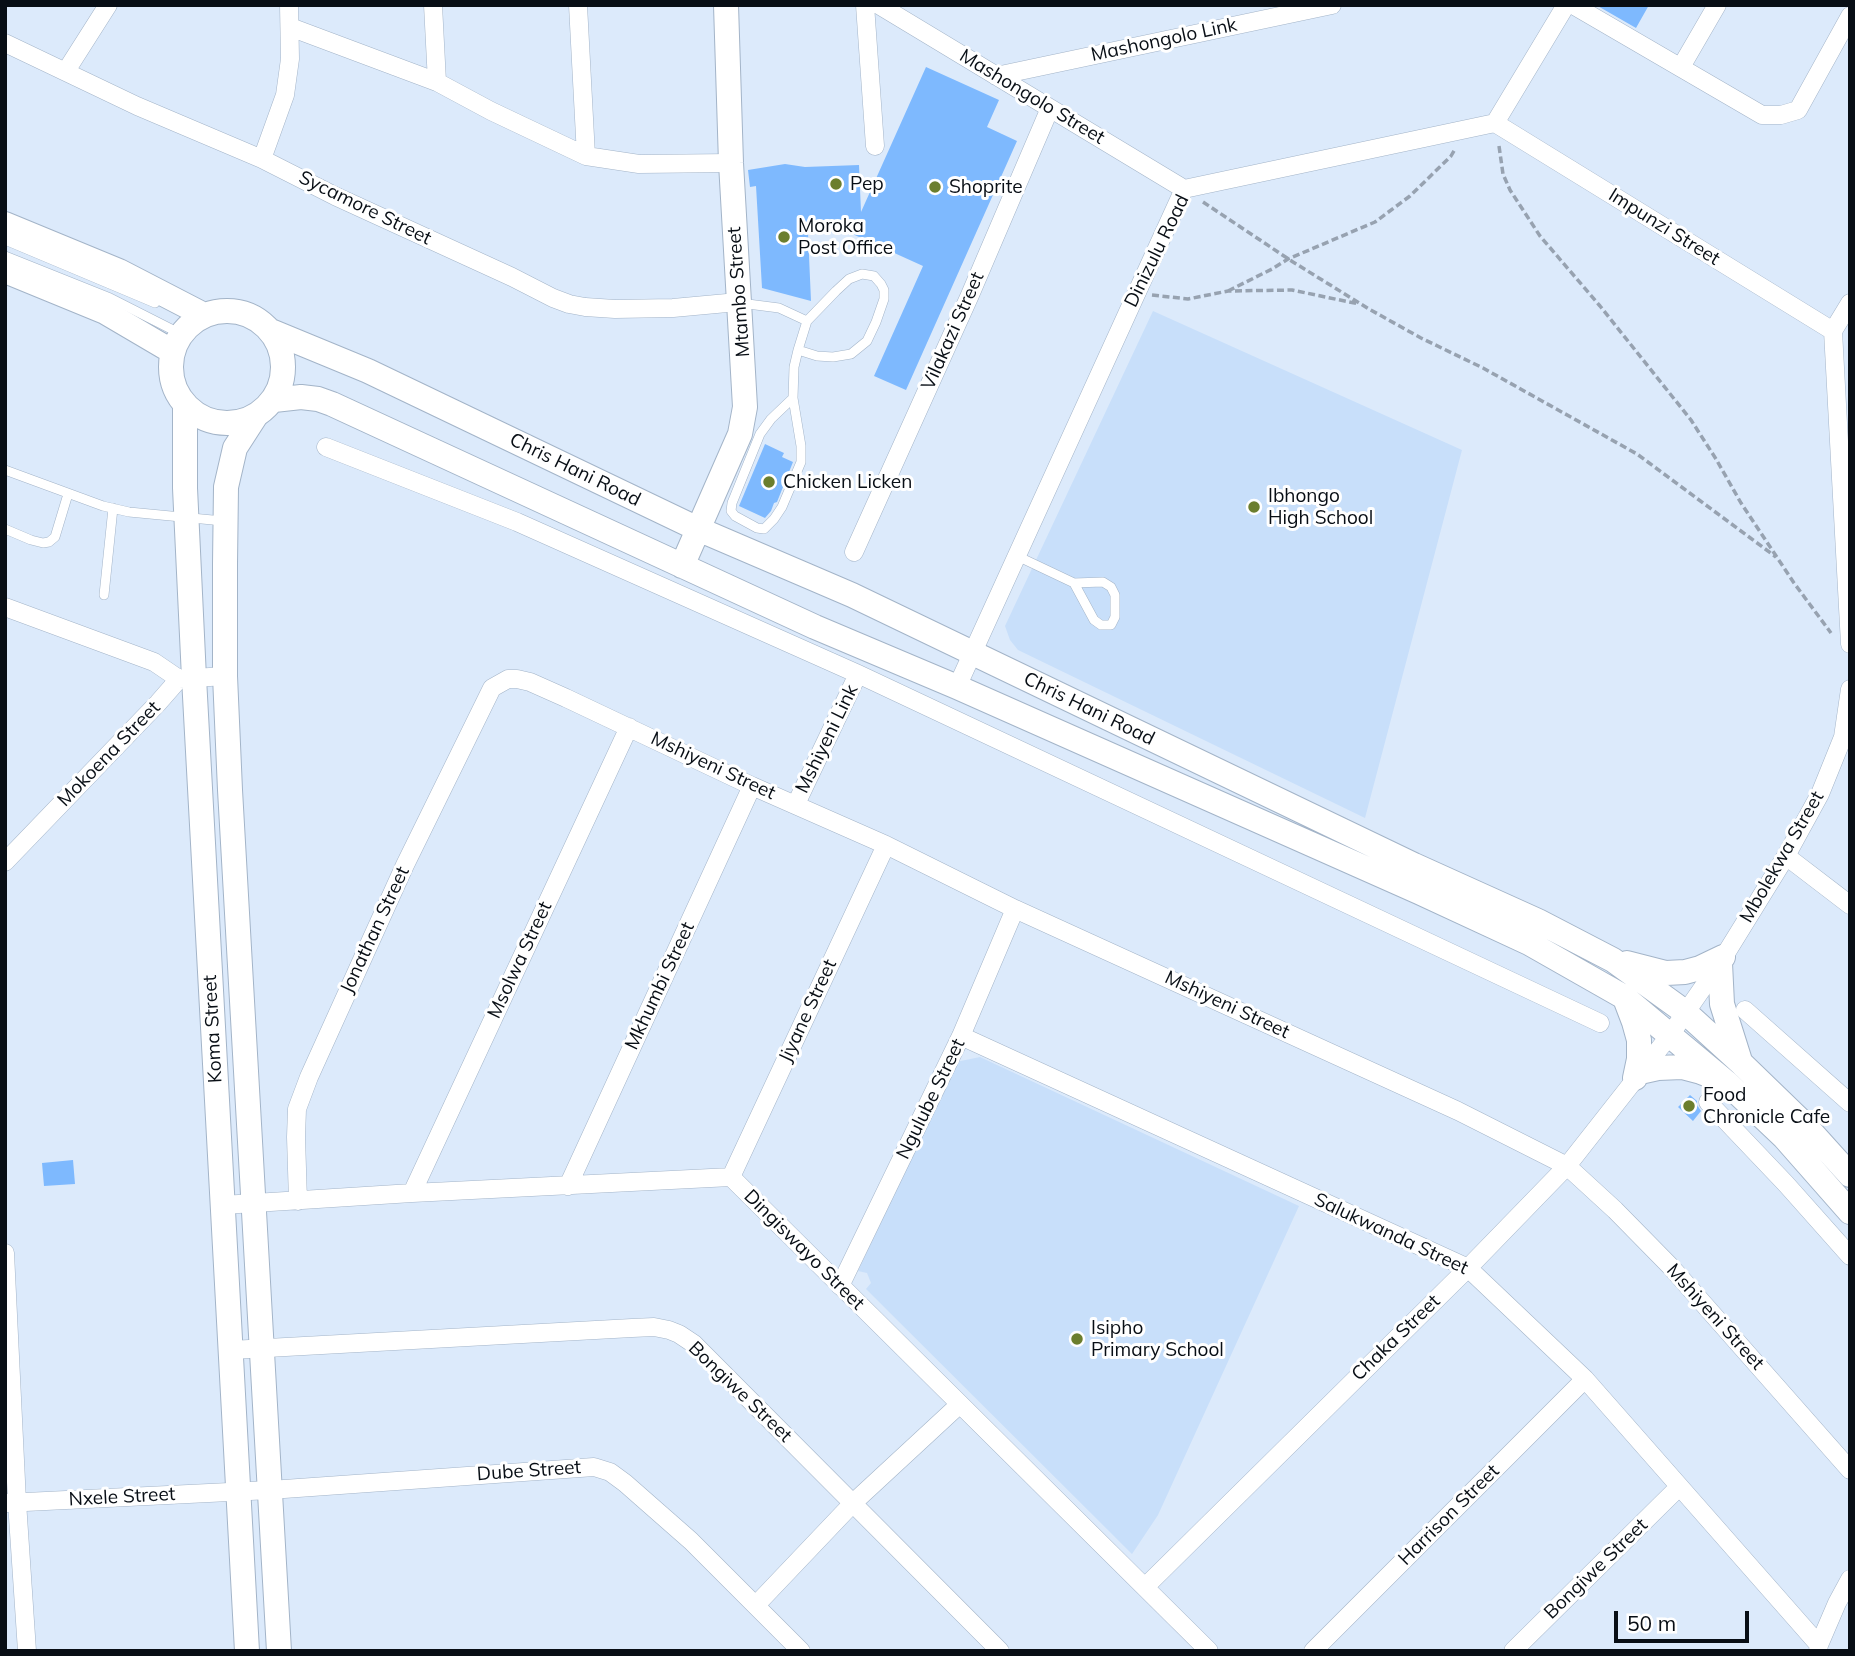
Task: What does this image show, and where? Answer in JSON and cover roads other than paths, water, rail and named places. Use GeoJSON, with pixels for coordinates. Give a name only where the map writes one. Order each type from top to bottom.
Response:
{"type":"FeatureCollection","features":[{"type":"Feature","properties":{"kind":"main road","name":"Mtambo Street"},"geometry":{"type":"LineString","coordinates":[[682,566],[728,465],[740,434],[745,407],[726,5]]}},
{"type":"Feature","properties":{"kind":"main road"},"geometry":{"type":"LineString","coordinates":[[5,223],[129,276],[247,314],[260,321],[271,331],[280,347],[284,365],[282,383],[274,400],[265,410],[237,424],[218,424],[200,418],[186,406],[175,390],[170,371],[187,327]]}},
{"type":"Feature","properties":{"kind":"main road"},"geometry":{"type":"LineString","coordinates":[[5,271],[105,312],[187,327],[218,311],[232,311]]}},
{"type":"Feature","properties":{"kind":"main road"},"geometry":{"type":"LineString","coordinates":[[129,276],[187,327]]}},
{"type":"Feature","properties":{"kind":"main road","name":"Chris Hani Road"},"geometry":{"type":"LineString","coordinates":[[271,331],[368,370],[698,529],[852,595],[1414,865],[1538,921],[1613,960],[1685,1012],[1803,1123],[1850,1175]]}},
{"type":"Feature","properties":{"kind":"main road","name":"Chris Hani Road"},"geometry":{"type":"LineString","coordinates":[[274,400],[301,397],[332,404],[815,627],[957,687],[1529,943],[1624,997],[1670,1035],[1727,1083],[1784,1138],[1850,1212]]}},
{"type":"Feature","properties":{"kind":"main road","name":"Koma Street"},"geometry":{"type":"LineString","coordinates":[[186,406],[186,678],[223,1205],[247,1651]]}},
{"type":"Feature","properties":{"kind":"main road","name":"Koma Street"},"geometry":{"type":"LineString","coordinates":[[255,417],[235,449],[226,487],[225,676],[279,1651]]}},
{"type":"Feature","properties":{"kind":"main road"},"geometry":{"type":"LineString","coordinates":[[1613,960],[1666,973],[1685,972],[1722,960],[1722,1004],[1741,1063]]}},
{"type":"Feature","properties":{"kind":"main road"},"geometry":{"type":"LineString","coordinates":[[1624,997],[1639,1040],[1638,1075],[1658,1068],[1682,1067],[1727,1083]]}},
{"type":"Feature","properties":{"kind":"street"},"geometry":{"type":"LineString","coordinates":[[66,71],[108,5]]}},
{"type":"Feature","properties":{"kind":"street"},"geometry":{"type":"LineString","coordinates":[[262,159],[285,95],[290,59],[289,5]]}},
{"type":"Feature","properties":{"kind":"street"},"geometry":{"type":"LineString","coordinates":[[432,5],[437,82]]}},
{"type":"Feature","properties":{"kind":"street"},"geometry":{"type":"LineString","coordinates":[[578,5],[586,156]]}},
{"type":"Feature","properties":{"kind":"street"},"geometry":{"type":"LineString","coordinates":[[864,5],[875,146]]}},
{"type":"Feature","properties":{"kind":"street","name":"Mashongolo Street"},"geometry":{"type":"LineString","coordinates":[[879,5],[1184,189]]}},
{"type":"Feature","properties":{"kind":"street","name":"Mashongolo Link"},"geometry":{"type":"LineString","coordinates":[[996,76],[1332,5]]}},
{"type":"Feature","properties":{"kind":"street"},"geometry":{"type":"LineString","coordinates":[[1495,123],[1566,5]]}},
{"type":"Feature","properties":{"kind":"street"},"geometry":{"type":"LineString","coordinates":[[1573,5],[1762,114],[1781,115],[1798,110],[1850,16]]}},
{"type":"Feature","properties":{"kind":"street"},"geometry":{"type":"LineString","coordinates":[[1681,67],[1717,5]]}},
{"type":"Feature","properties":{"kind":"street"},"geometry":{"type":"LineString","coordinates":[[290,27],[437,82],[586,156],[639,164],[732,163]]}},
{"type":"Feature","properties":{"kind":"street","name":"Sycamore Street"},"geometry":{"type":"LineString","coordinates":[[5,43],[149,111],[262,159],[335,196],[569,304],[615,309],[673,308],[738,302]]}},
{"type":"Feature","properties":{"kind":"street","name":"Vilakazi Street"},"geometry":{"type":"LineString","coordinates":[[854,552],[970,295],[1050,108]]}},
{"type":"Feature","properties":{"kind":"street","name":"Dinizulu Road"},"geometry":{"type":"LineString","coordinates":[[957,687],[1184,189],[1495,123]]}},
{"type":"Feature","properties":{"kind":"street","name":"Impunzi Street"},"geometry":{"type":"LineString","coordinates":[[1495,123],[1833,331]]}},
{"type":"Feature","properties":{"kind":"street"},"geometry":{"type":"LineString","coordinates":[[1850,303],[1833,331],[1850,644]]}},
{"type":"Feature","properties":{"kind":"street"},"geometry":{"type":"LineString","coordinates":[[326,447],[517,522],[858,674],[1600,1023]]}},
{"type":"Feature","properties":{"kind":"street"},"geometry":{"type":"LineString","coordinates":[[5,607],[153,662],[186,678],[225,676]]}},
{"type":"Feature","properties":{"kind":"street","name":"Mshiyeni Link"},"geometry":{"type":"LineString","coordinates":[[796,804],[858,674]]}},
{"type":"Feature","properties":{"kind":"street","name":"Mokoena Street"},"geometry":{"type":"LineString","coordinates":[[5,863],[158,703],[186,678]]}},
{"type":"Feature","properties":{"kind":"street","name":"Mshiyeni Street"},"geometry":{"type":"LineString","coordinates":[[508,679],[530,682],[752,786],[886,845],[1015,909],[1458,1111],[1567,1166],[1671,1267],[1850,1470]]}},
{"type":"Feature","properties":{"kind":"street","name":"Jonathan Street"},"geometry":{"type":"LineString","coordinates":[[298,1201],[297,1109],[309,1077],[450,771],[492,688],[508,679]]}},
{"type":"Feature","properties":{"kind":"street","name":"Mbolekwa Street"},"geometry":{"type":"LineString","coordinates":[[1685,1012],[1722,960],[1786,856],[1820,794],[1843,737],[1850,689]]}},
{"type":"Feature","properties":{"kind":"street","name":"Msolwa Street"},"geometry":{"type":"LineString","coordinates":[[412,1193],[629,727]]}},
{"type":"Feature","properties":{"kind":"street","name":"Mkhumbi Street"},"geometry":{"type":"LineString","coordinates":[[568,1186],[752,786]]}},
{"type":"Feature","properties":{"kind":"street","name":"Jiyane Street"},"geometry":{"type":"LineString","coordinates":[[731,1177],[886,845]]}},
{"type":"Feature","properties":{"kind":"street"},"geometry":{"type":"LineString","coordinates":[[1786,856],[1850,905]]}},
{"type":"Feature","properties":{"kind":"street","name":"Ngulube Street"},"geometry":{"type":"LineString","coordinates":[[840,1286],[961,1036],[1015,909]]}},
{"type":"Feature","properties":{"kind":"street"},"geometry":{"type":"LineString","coordinates":[[1745,1010],[1850,1103]]}},
{"type":"Feature","properties":{"kind":"street","name":"Chaka Street"},"geometry":{"type":"LineString","coordinates":[[1145,1587],[1468,1268],[1567,1166],[1685,1012]]}},
{"type":"Feature","properties":{"kind":"street","name":"Salukwanda Street"},"geometry":{"type":"LineString","coordinates":[[961,1036],[1468,1268],[1586,1379],[1819,1648]]}},
{"type":"Feature","properties":{"kind":"street"},"geometry":{"type":"LineString","coordinates":[[1708,1102],[1850,1256]]}},
{"type":"Feature","properties":{"kind":"street","name":"Dingiswayo Street"},"geometry":{"type":"LineString","coordinates":[[223,1205],[731,1177],[1209,1651]]}},
{"type":"Feature","properties":{"kind":"street"},"geometry":{"type":"LineString","coordinates":[[5,1253],[11,1503],[27,1651]]}},
{"type":"Feature","properties":{"kind":"street","name":"Bongiwe Street"},"geometry":{"type":"LineString","coordinates":[[230,1350],[632,1328],[654,1327],[669,1330],[694,1345],[1000,1651]]}},
{"type":"Feature","properties":{"kind":"street","name":"Harrison Street"},"geometry":{"type":"LineString","coordinates":[[1313,1651],[1586,1379]]}},
{"type":"Feature","properties":{"kind":"street"},"geometry":{"type":"LineString","coordinates":[[756,1605],[853,1503],[960,1404]]}},
{"type":"Feature","properties":{"kind":"street","name":"Dube Street"},"geometry":{"type":"LineString","coordinates":[[238,1491],[594,1467],[610,1472],[625,1483],[691,1541],[801,1651]]}},
{"type":"Feature","properties":{"kind":"street","name":"Bongiwe Street"},"geometry":{"type":"LineString","coordinates":[[1513,1651],[1679,1487]]}},
{"type":"Feature","properties":{"kind":"street","name":"Nxele Street"},"geometry":{"type":"LineString","coordinates":[[11,1503],[238,1491]]}},
{"type":"Feature","properties":{"kind":"street"},"geometry":{"type":"LineString","coordinates":[[1819,1648],[1850,1579]]}},
{"type":"Feature","properties":{"kind":"lane"},"geometry":{"type":"LineString","coordinates":[[5,240],[160,305]]}},
{"type":"Feature","properties":{"kind":"lane"},"geometry":{"type":"LineString","coordinates":[[5,256],[187,327]]}},
{"type":"Feature","properties":{"kind":"lane"},"geometry":{"type":"LineString","coordinates":[[793,398],[760,434],[732,503],[731,511],[735,516],[757,528],[764,528],[782,507],[801,462],[793,398],[794,367],[798,350],[807,321],[849,279],[862,274],[874,276],[884,290],[884,299],[867,341],[851,354],[833,357],[817,356],[798,350]]}},
{"type":"Feature","properties":{"kind":"lane"},"geometry":{"type":"LineString","coordinates":[[738,302],[779,308],[807,321]]}},
{"type":"Feature","properties":{"kind":"lane"},"geometry":{"type":"LineString","coordinates":[[5,470],[68,494],[129,512],[226,521]]}},
{"type":"Feature","properties":{"kind":"lane"},"geometry":{"type":"LineString","coordinates":[[5,529],[31,540],[49,542],[55,537],[68,494]]}},
{"type":"Feature","properties":{"kind":"lane"},"geometry":{"type":"LineString","coordinates":[[104,595],[113,508]]}},
{"type":"Feature","properties":{"kind":"lane"},"geometry":{"type":"LineString","coordinates":[[1017,556],[1074,583],[1103,582],[1111,587],[1115,595],[1115,617],[1111,625],[1101,625],[1094,620],[1074,583]]}},
{"type":"Feature","properties":{"kind":"place","name":"Pep"},"geometry":{"type":"Point","coordinates":[836,184]}},
{"type":"Feature","properties":{"kind":"place","name":"Shoprite"},"geometry":{"type":"Point","coordinates":[935,187]}},
{"type":"Feature","properties":{"kind":"place","name":"Moroka Post Office"},"geometry":{"type":"Point","coordinates":[784,237]}},
{"type":"Feature","properties":{"kind":"place","name":"Chicken Licken"},"geometry":{"type":"Point","coordinates":[769,482]}},
{"type":"Feature","properties":{"kind":"place","name":"Ibhongo High School"},"geometry":{"type":"Point","coordinates":[1254,507]}},
{"type":"Feature","properties":{"kind":"place","name":"Food Chronicle Cafe"},"geometry":{"type":"Point","coordinates":[1689,1106]}},
{"type":"Feature","properties":{"kind":"place","name":"Isipho Primary School"},"geometry":{"type":"Point","coordinates":[1077,1339]}}]}
